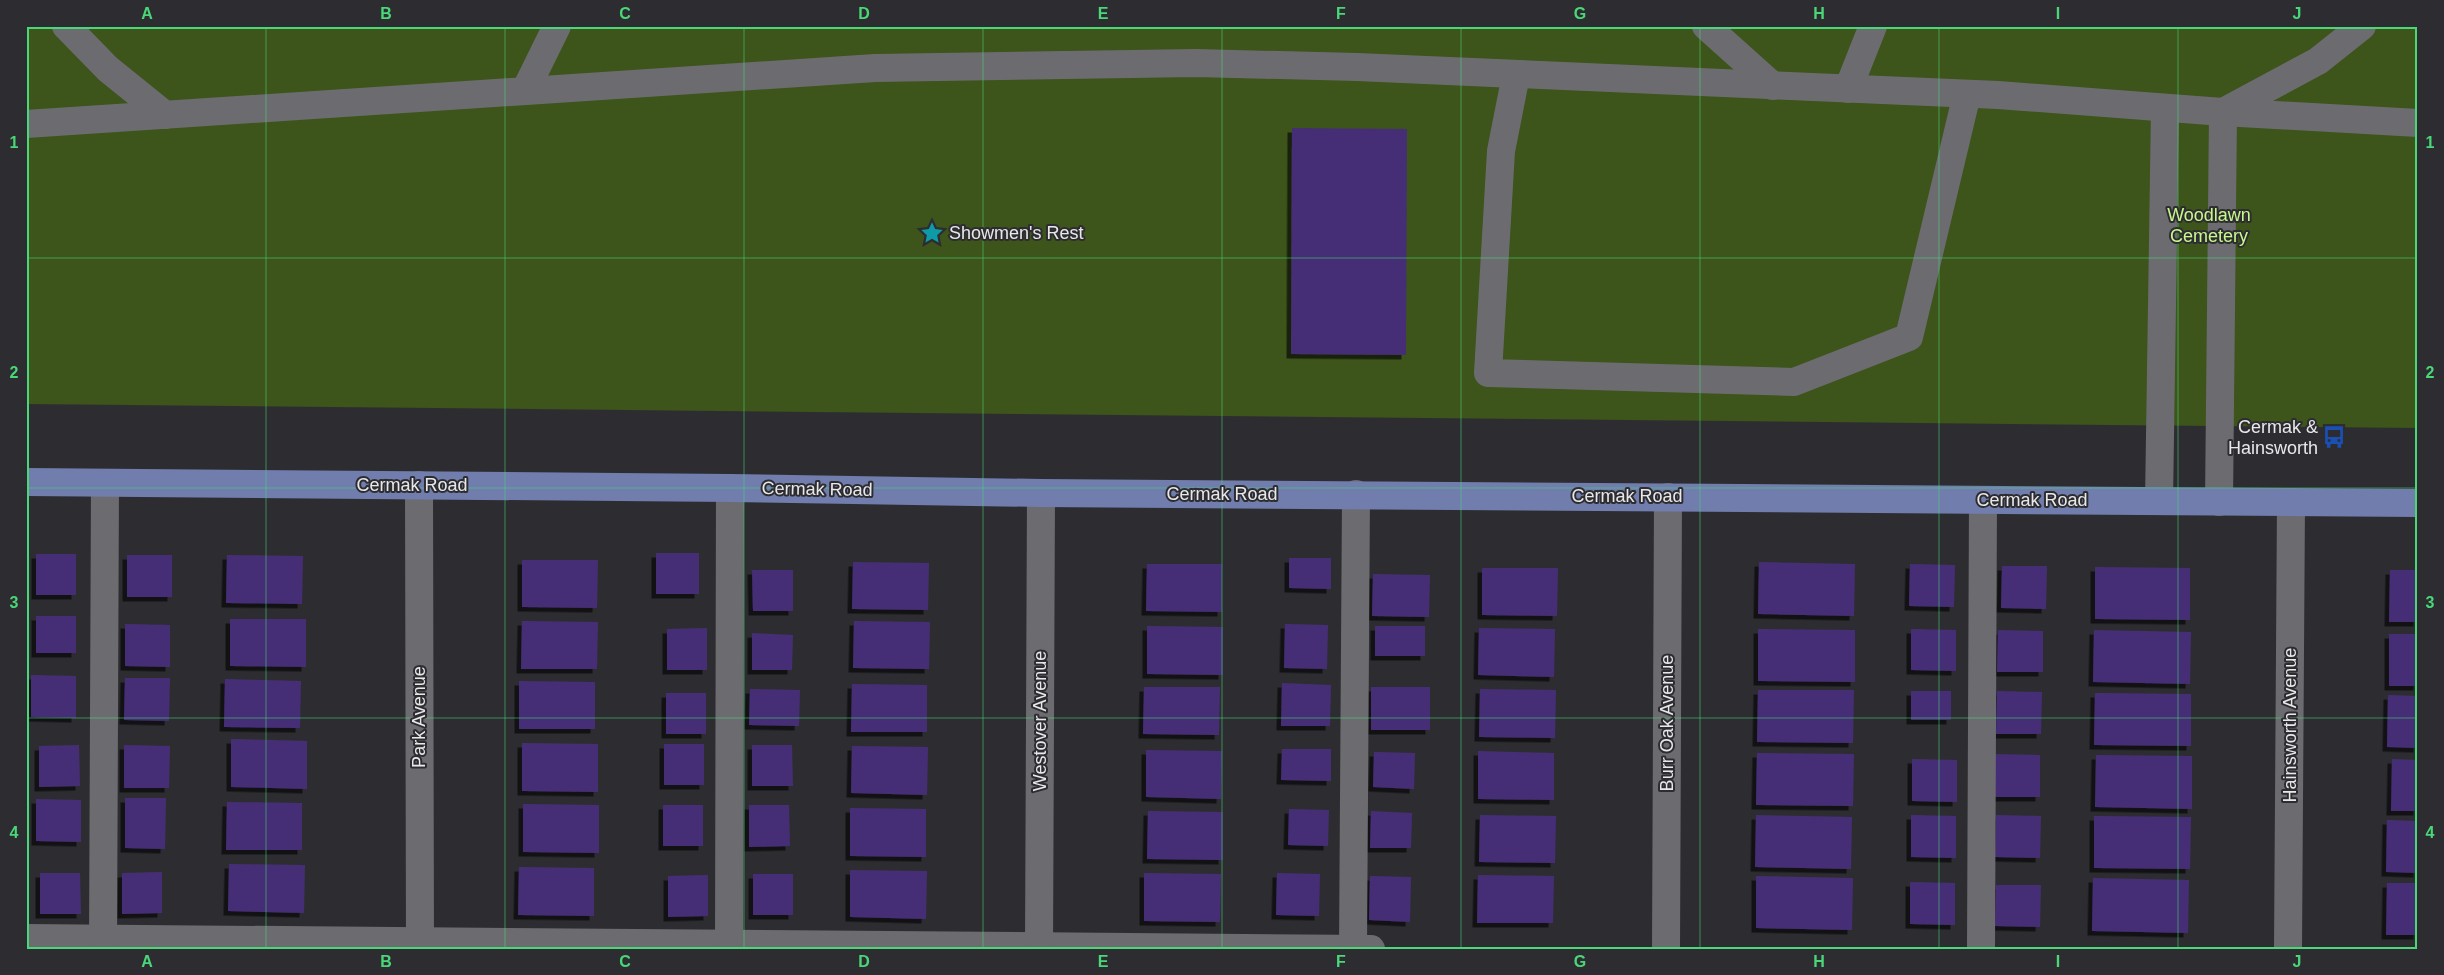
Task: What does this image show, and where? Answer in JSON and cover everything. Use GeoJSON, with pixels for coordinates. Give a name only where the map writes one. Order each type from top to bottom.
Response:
{"type":"FeatureCollection","features":[{"type":"Feature","properties":{"kind":"main road","name":"Cermak Road"},"geometry":{"type":"LineString","coordinates":[[26,482],[730,488],[1041,493],[2418,503]]}},
{"type":"Feature","properties":{"kind":"street"},"geometry":{"type":"LineString","coordinates":[[66,26],[108,69],[166,115]]}},
{"type":"Feature","properties":{"kind":"street"},"geometry":{"type":"LineString","coordinates":[[525,91],[557,26]]}},
{"type":"Feature","properties":{"kind":"street"},"geometry":{"type":"LineString","coordinates":[[1706,26],[1773,86]]}},
{"type":"Feature","properties":{"kind":"street"},"geometry":{"type":"LineString","coordinates":[[1848,89],[1873,26]]}},
{"type":"Feature","properties":{"kind":"street"},"geometry":{"type":"LineString","coordinates":[[2223,112],[2318,61],[2362,26]]}},
{"type":"Feature","properties":{"kind":"street"},"geometry":{"type":"LineString","coordinates":[[26,124],[875,68],[1196,63],[1516,74],[1967,94],[2223,112],[2418,123]]}},
{"type":"Feature","properties":{"kind":"street"},"geometry":{"type":"LineString","coordinates":[[1516,74],[1501,152],[1488,373],[1794,382],[1909,337],[1967,94]]}},
{"type":"Feature","properties":{"kind":"street"},"geometry":{"type":"LineString","coordinates":[[2159,501],[2165,108]]}},
{"type":"Feature","properties":{"kind":"street"},"geometry":{"type":"LineString","coordinates":[[2219,502],[2223,112]]}},
{"type":"Feature","properties":{"kind":"street"},"geometry":{"type":"LineString","coordinates":[[103,944],[105,483]]}},
{"type":"Feature","properties":{"kind":"street","name":"Park Avenue"},"geometry":{"type":"LineString","coordinates":[[419,485],[420,945]]}},
{"type":"Feature","properties":{"kind":"street"},"geometry":{"type":"LineString","coordinates":[[729,946],[730,488]]}},
{"type":"Feature","properties":{"kind":"street","name":"Westover Avenue"},"geometry":{"type":"LineString","coordinates":[[1039,947],[1041,493]]}},
{"type":"Feature","properties":{"kind":"street"},"geometry":{"type":"LineString","coordinates":[[1353,949],[1356,494]]}},
{"type":"Feature","properties":{"kind":"street","name":"Burr Oak Avenue"},"geometry":{"type":"LineString","coordinates":[[1666,949],[1668,497]]}},
{"type":"Feature","properties":{"kind":"street"},"geometry":{"type":"LineString","coordinates":[[1981,949],[1983,500]]}},
{"type":"Feature","properties":{"kind":"street","name":"Hainsworth Avenue"},"geometry":{"type":"LineString","coordinates":[[2288,949],[2291,502]]}},
{"type":"Feature","properties":{"kind":"street"},"geometry":{"type":"LineString","coordinates":[[26,938],[103,944],[1371,949]]}},
{"type":"Feature","properties":{"kind":"green space","name":"Woodlawn Cemetery"},"geometry":{"type":"Polygon","coordinates":[[[26,26],[2418,26],[2418,428],[26,404],[26,26]]]}},
{"type":"Feature","properties":{"kind":"building"},"geometry":{"type":"Polygon","coordinates":[[[1292,128],[1407,129],[1406,355],[1291,354],[1292,128]]]}},
{"type":"Feature","properties":{"kind":"building"},"geometry":{"type":"Polygon","coordinates":[[[656,553],[699,553],[699,594],[656,594],[656,553]]]}},
{"type":"Feature","properties":{"kind":"building"},"geometry":{"type":"Polygon","coordinates":[[[36,554],[76,554],[76,595],[36,595],[36,554]]]}},
{"type":"Feature","properties":{"kind":"building"},"geometry":{"type":"Polygon","coordinates":[[[127,555],[172,555],[172,597],[127,597],[127,555]]]}},
{"type":"Feature","properties":{"kind":"building"},"geometry":{"type":"Polygon","coordinates":[[[227,555],[303,556],[302,604],[226,603],[227,555]]]}},
{"type":"Feature","properties":{"kind":"building"},"geometry":{"type":"Polygon","coordinates":[[[1289,558],[1331,558],[1331,589],[1289,588],[1289,558]]]}},
{"type":"Feature","properties":{"kind":"building"},"geometry":{"type":"Polygon","coordinates":[[[522,560],[598,560],[597,608],[522,607],[522,560]]]}},
{"type":"Feature","properties":{"kind":"building"},"geometry":{"type":"Polygon","coordinates":[[[853,562],[929,563],[928,610],[852,609],[853,562]]]}},
{"type":"Feature","properties":{"kind":"building"},"geometry":{"type":"Polygon","coordinates":[[[1759,562],[1855,564],[1854,616],[1758,614],[1759,562]]]}},
{"type":"Feature","properties":{"kind":"building"},"geometry":{"type":"Polygon","coordinates":[[[1147,564],[1222,564],[1222,612],[1146,611],[1147,564]]]}},
{"type":"Feature","properties":{"kind":"building"},"geometry":{"type":"Polygon","coordinates":[[[1910,564],[1955,565],[1954,607],[1909,606],[1910,564]]]}},
{"type":"Feature","properties":{"kind":"building"},"geometry":{"type":"Polygon","coordinates":[[[2002,566],[2047,566],[2046,609],[2001,608],[2002,566]]]}},
{"type":"Feature","properties":{"kind":"building"},"geometry":{"type":"Polygon","coordinates":[[[2095,567],[2190,568],[2190,620],[2095,619],[2095,567]]]}},
{"type":"Feature","properties":{"kind":"building"},"geometry":{"type":"Polygon","coordinates":[[[1482,568],[1558,568],[1557,616],[1482,615],[1482,568]]]}},
{"type":"Feature","properties":{"kind":"building"},"geometry":{"type":"Polygon","coordinates":[[[752,570],[793,570],[793,611],[753,611],[752,570]]]}},
{"type":"Feature","properties":{"kind":"building"},"geometry":{"type":"Polygon","coordinates":[[[2390,570],[2418,570],[2418,622],[2389,622],[2390,570]]]}},
{"type":"Feature","properties":{"kind":"building"},"geometry":{"type":"Polygon","coordinates":[[[1373,574],[1430,575],[1429,617],[1372,616],[1373,574]]]}},
{"type":"Feature","properties":{"kind":"building"},"geometry":{"type":"Polygon","coordinates":[[[36,616],[76,616],[76,653],[36,653],[36,616]]]}},
{"type":"Feature","properties":{"kind":"building"},"geometry":{"type":"Polygon","coordinates":[[[230,619],[306,619],[306,667],[230,666],[230,619]]]}},
{"type":"Feature","properties":{"kind":"building"},"geometry":{"type":"Polygon","coordinates":[[[522,621],[598,622],[597,669],[521,669],[522,621]]]}},
{"type":"Feature","properties":{"kind":"building"},"geometry":{"type":"Polygon","coordinates":[[[854,621],[930,622],[929,669],[853,668],[854,621]]]}},
{"type":"Feature","properties":{"kind":"building"},"geometry":{"type":"Polygon","coordinates":[[[125,624],[170,625],[170,667],[125,666],[125,624]]]}},
{"type":"Feature","properties":{"kind":"building"},"geometry":{"type":"Polygon","coordinates":[[[1285,624],[1328,625],[1327,669],[1284,668],[1285,624]]]}},
{"type":"Feature","properties":{"kind":"building"},"geometry":{"type":"Polygon","coordinates":[[[1147,626],[1223,627],[1223,675],[1147,674],[1147,626]]]}},
{"type":"Feature","properties":{"kind":"building"},"geometry":{"type":"Polygon","coordinates":[[[1375,626],[1425,626],[1425,656],[1375,656],[1375,626]]]}},
{"type":"Feature","properties":{"kind":"building"},"geometry":{"type":"Polygon","coordinates":[[[707,628],[707,670],[667,670],[667,629],[707,628]]]}},
{"type":"Feature","properties":{"kind":"building"},"geometry":{"type":"Polygon","coordinates":[[[1479,628],[1555,629],[1554,677],[1478,675],[1479,628]]]}},
{"type":"Feature","properties":{"kind":"building"},"geometry":{"type":"Polygon","coordinates":[[[1758,629],[1855,630],[1855,682],[1758,681],[1758,629]]]}},
{"type":"Feature","properties":{"kind":"building"},"geometry":{"type":"Polygon","coordinates":[[[1911,629],[1956,630],[1956,671],[1911,670],[1911,629]]]}},
{"type":"Feature","properties":{"kind":"building"},"geometry":{"type":"Polygon","coordinates":[[[1998,630],[2043,631],[2043,672],[1997,672],[1998,630]]]}},
{"type":"Feature","properties":{"kind":"building"},"geometry":{"type":"Polygon","coordinates":[[[2094,630],[2191,632],[2190,684],[2093,682],[2094,630]]]}},
{"type":"Feature","properties":{"kind":"building"},"geometry":{"type":"Polygon","coordinates":[[[752,633],[793,635],[792,670],[752,670],[752,633]]]}},
{"type":"Feature","properties":{"kind":"building"},"geometry":{"type":"Polygon","coordinates":[[[2389,634],[2418,634],[2418,686],[2389,686],[2389,634]]]}},
{"type":"Feature","properties":{"kind":"building"},"geometry":{"type":"Polygon","coordinates":[[[31,675],[76,676],[76,718],[31,717],[31,675]]]}},
{"type":"Feature","properties":{"kind":"building"},"geometry":{"type":"Polygon","coordinates":[[[125,678],[170,678],[169,721],[124,720],[125,678]]]}},
{"type":"Feature","properties":{"kind":"building"},"geometry":{"type":"Polygon","coordinates":[[[225,679],[301,681],[300,728],[224,727],[225,679]]]}},
{"type":"Feature","properties":{"kind":"building"},"geometry":{"type":"Polygon","coordinates":[[[519,681],[595,682],[595,729],[519,729],[519,681]]]}},
{"type":"Feature","properties":{"kind":"building"},"geometry":{"type":"Polygon","coordinates":[[[1282,683],[1331,685],[1330,726],[1281,726],[1282,683]]]}},
{"type":"Feature","properties":{"kind":"building"},"geometry":{"type":"Polygon","coordinates":[[[852,684],[927,685],[927,732],[851,732],[852,684]]]}},
{"type":"Feature","properties":{"kind":"building"},"geometry":{"type":"Polygon","coordinates":[[[1144,687],[1220,687],[1219,735],[1143,734],[1144,687]]]}},
{"type":"Feature","properties":{"kind":"building"},"geometry":{"type":"Polygon","coordinates":[[[1371,687],[1430,687],[1430,730],[1371,730],[1371,687]]]}},
{"type":"Feature","properties":{"kind":"building"},"geometry":{"type":"Polygon","coordinates":[[[750,689],[800,690],[799,726],[749,725],[750,689]]]}},
{"type":"Feature","properties":{"kind":"building"},"geometry":{"type":"Polygon","coordinates":[[[1480,689],[1556,690],[1555,738],[1479,737],[1480,689]]]}},
{"type":"Feature","properties":{"kind":"building"},"geometry":{"type":"Polygon","coordinates":[[[1758,690],[1854,690],[1853,743],[1757,742],[1758,690]]]}},
{"type":"Feature","properties":{"kind":"building"},"geometry":{"type":"Polygon","coordinates":[[[1911,691],[1951,691],[1951,720],[1911,720],[1911,691]]]}},
{"type":"Feature","properties":{"kind":"building"},"geometry":{"type":"Polygon","coordinates":[[[1997,691],[2042,692],[2041,734],[1996,734],[1997,691]]]}},
{"type":"Feature","properties":{"kind":"building"},"geometry":{"type":"Polygon","coordinates":[[[666,693],[706,693],[706,734],[666,734],[666,693]]]}},
{"type":"Feature","properties":{"kind":"building"},"geometry":{"type":"Polygon","coordinates":[[[2095,693],[2191,694],[2191,746],[2094,745],[2095,693]]]}},
{"type":"Feature","properties":{"kind":"building"},"geometry":{"type":"Polygon","coordinates":[[[2388,695],[2418,696],[2418,748],[2387,747],[2388,695]]]}},
{"type":"Feature","properties":{"kind":"building"},"geometry":{"type":"Polygon","coordinates":[[[231,739],[307,741],[307,789],[231,787],[231,739]]]}},
{"type":"Feature","properties":{"kind":"building"},"geometry":{"type":"Polygon","coordinates":[[[522,743],[598,744],[598,792],[522,791],[522,743]]]}},
{"type":"Feature","properties":{"kind":"building"},"geometry":{"type":"Polygon","coordinates":[[[664,744],[704,744],[704,785],[664,785],[664,744]]]}},
{"type":"Feature","properties":{"kind":"building"},"geometry":{"type":"Polygon","coordinates":[[[79,745],[80,786],[39,787],[39,746],[79,745]]]}},
{"type":"Feature","properties":{"kind":"building"},"geometry":{"type":"Polygon","coordinates":[[[124,745],[170,746],[169,788],[124,788],[124,745]]]}},
{"type":"Feature","properties":{"kind":"building"},"geometry":{"type":"Polygon","coordinates":[[[752,745],[792,745],[793,786],[752,786],[752,745]]]}},
{"type":"Feature","properties":{"kind":"building"},"geometry":{"type":"Polygon","coordinates":[[[852,746],[928,747],[927,795],[851,793],[852,746]]]}},
{"type":"Feature","properties":{"kind":"building"},"geometry":{"type":"Polygon","coordinates":[[[1282,749],[1331,749],[1331,781],[1281,780],[1282,749]]]}},
{"type":"Feature","properties":{"kind":"building"},"geometry":{"type":"Polygon","coordinates":[[[1146,750],[1222,751],[1221,799],[1146,797],[1146,750]]]}},
{"type":"Feature","properties":{"kind":"building"},"geometry":{"type":"Polygon","coordinates":[[[1478,751],[1554,753],[1554,800],[1478,799],[1478,751]]]}},
{"type":"Feature","properties":{"kind":"building"},"geometry":{"type":"Polygon","coordinates":[[[1374,752],[1415,753],[1414,789],[1373,787],[1374,752]]]}},
{"type":"Feature","properties":{"kind":"building"},"geometry":{"type":"Polygon","coordinates":[[[1757,753],[1854,754],[1853,806],[1756,805],[1757,753]]]}},
{"type":"Feature","properties":{"kind":"building"},"geometry":{"type":"Polygon","coordinates":[[[1995,754],[2040,755],[2040,797],[1995,797],[1995,754]]]}},
{"type":"Feature","properties":{"kind":"building"},"geometry":{"type":"Polygon","coordinates":[[[2096,755],[2192,756],[2192,809],[2095,807],[2096,755]]]}},
{"type":"Feature","properties":{"kind":"building"},"geometry":{"type":"Polygon","coordinates":[[[1912,759],[1957,760],[1957,802],[1912,801],[1912,759]]]}},
{"type":"Feature","properties":{"kind":"building"},"geometry":{"type":"Polygon","coordinates":[[[2392,759],[2418,760],[2418,811],[2391,811],[2392,759]]]}},
{"type":"Feature","properties":{"kind":"building"},"geometry":{"type":"Polygon","coordinates":[[[125,798],[166,798],[165,849],[125,848],[125,798]]]}},
{"type":"Feature","properties":{"kind":"building"},"geometry":{"type":"Polygon","coordinates":[[[36,799],[81,800],[81,842],[36,841],[36,799]]]}},
{"type":"Feature","properties":{"kind":"building"},"geometry":{"type":"Polygon","coordinates":[[[227,802],[302,803],[302,850],[226,850],[227,802]]]}},
{"type":"Feature","properties":{"kind":"building"},"geometry":{"type":"Polygon","coordinates":[[[523,804],[599,805],[599,853],[523,852],[523,804]]]}},
{"type":"Feature","properties":{"kind":"building"},"geometry":{"type":"Polygon","coordinates":[[[663,805],[703,805],[703,846],[663,846],[663,805]]]}},
{"type":"Feature","properties":{"kind":"building"},"geometry":{"type":"Polygon","coordinates":[[[749,805],[789,805],[790,846],[749,847],[749,805]]]}},
{"type":"Feature","properties":{"kind":"building"},"geometry":{"type":"Polygon","coordinates":[[[850,808],[926,809],[926,857],[850,856],[850,808]]]}},
{"type":"Feature","properties":{"kind":"building"},"geometry":{"type":"Polygon","coordinates":[[[1289,809],[1329,810],[1328,846],[1288,845],[1289,809]]]}},
{"type":"Feature","properties":{"kind":"building"},"geometry":{"type":"Polygon","coordinates":[[[1148,811],[1223,812],[1223,860],[1147,859],[1148,811]]]}},
{"type":"Feature","properties":{"kind":"building"},"geometry":{"type":"Polygon","coordinates":[[[1371,811],[1412,813],[1411,848],[1370,848],[1371,811]]]}},
{"type":"Feature","properties":{"kind":"building"},"geometry":{"type":"Polygon","coordinates":[[[1480,815],[1556,816],[1555,863],[1479,862],[1480,815]]]}},
{"type":"Feature","properties":{"kind":"building"},"geometry":{"type":"Polygon","coordinates":[[[1756,815],[1852,817],[1851,869],[1755,867],[1756,815]]]}},
{"type":"Feature","properties":{"kind":"building"},"geometry":{"type":"Polygon","coordinates":[[[1911,815],[1956,816],[1956,858],[1911,857],[1911,815]]]}},
{"type":"Feature","properties":{"kind":"building"},"geometry":{"type":"Polygon","coordinates":[[[1996,815],[2041,816],[2040,858],[1995,857],[1996,815]]]}},
{"type":"Feature","properties":{"kind":"building"},"geometry":{"type":"Polygon","coordinates":[[[2094,816],[2191,817],[2190,869],[2094,868],[2094,816]]]}},
{"type":"Feature","properties":{"kind":"building"},"geometry":{"type":"Polygon","coordinates":[[[2387,820],[2418,821],[2418,873],[2386,872],[2387,820]]]}},
{"type":"Feature","properties":{"kind":"building"},"geometry":{"type":"Polygon","coordinates":[[[229,864],[305,865],[304,913],[228,911],[229,864]]]}},
{"type":"Feature","properties":{"kind":"building"},"geometry":{"type":"Polygon","coordinates":[[[519,867],[594,868],[594,916],[518,915],[519,867]]]}},
{"type":"Feature","properties":{"kind":"building"},"geometry":{"type":"Polygon","coordinates":[[[850,870],[927,871],[926,919],[850,917],[850,870]]]}},
{"type":"Feature","properties":{"kind":"building"},"geometry":{"type":"Polygon","coordinates":[[[162,872],[162,913],[122,914],[122,873],[162,872]]]}},
{"type":"Feature","properties":{"kind":"building"},"geometry":{"type":"Polygon","coordinates":[[[40,873],[80,873],[81,914],[40,914],[40,873]]]}},
{"type":"Feature","properties":{"kind":"building"},"geometry":{"type":"Polygon","coordinates":[[[1144,873],[1221,874],[1220,922],[1144,921],[1144,873]]]}},
{"type":"Feature","properties":{"kind":"building"},"geometry":{"type":"Polygon","coordinates":[[[1277,873],[1320,874],[1319,916],[1276,915],[1277,873]]]}},
{"type":"Feature","properties":{"kind":"building"},"geometry":{"type":"Polygon","coordinates":[[[753,874],[793,874],[793,915],[753,915],[753,874]]]}},
{"type":"Feature","properties":{"kind":"building"},"geometry":{"type":"Polygon","coordinates":[[[708,875],[708,916],[668,917],[668,876],[708,875]]]}},
{"type":"Feature","properties":{"kind":"building"},"geometry":{"type":"Polygon","coordinates":[[[1478,875],[1554,876],[1553,923],[1477,923],[1478,875]]]}},
{"type":"Feature","properties":{"kind":"building"},"geometry":{"type":"Polygon","coordinates":[[[1370,876],[1411,877],[1410,922],[1369,920],[1370,876]]]}},
{"type":"Feature","properties":{"kind":"building"},"geometry":{"type":"Polygon","coordinates":[[[1756,876],[1853,878],[1852,930],[1756,928],[1756,876]]]}},
{"type":"Feature","properties":{"kind":"building"},"geometry":{"type":"Polygon","coordinates":[[[2093,878],[2189,880],[2188,933],[2092,931],[2093,878]]]}},
{"type":"Feature","properties":{"kind":"building"},"geometry":{"type":"Polygon","coordinates":[[[1910,882],[1955,883],[1955,925],[1910,924],[1910,882]]]}},
{"type":"Feature","properties":{"kind":"building"},"geometry":{"type":"Polygon","coordinates":[[[2387,883],[2418,883],[2418,935],[2386,935],[2387,883]]]}},
{"type":"Feature","properties":{"kind":"building"},"geometry":{"type":"Polygon","coordinates":[[[1996,885],[2041,885],[2040,927],[1995,926],[1996,885]]]}},
{"type":"Feature","properties":{"kind":"place","name":"Showmen's Rest"},"geometry":{"type":"Point","coordinates":[932,233]}},
{"type":"Feature","properties":{"kind":"place","name":"Cermak & Hainsworth"},"geometry":{"type":"Point","coordinates":[2334,437]}}]}
